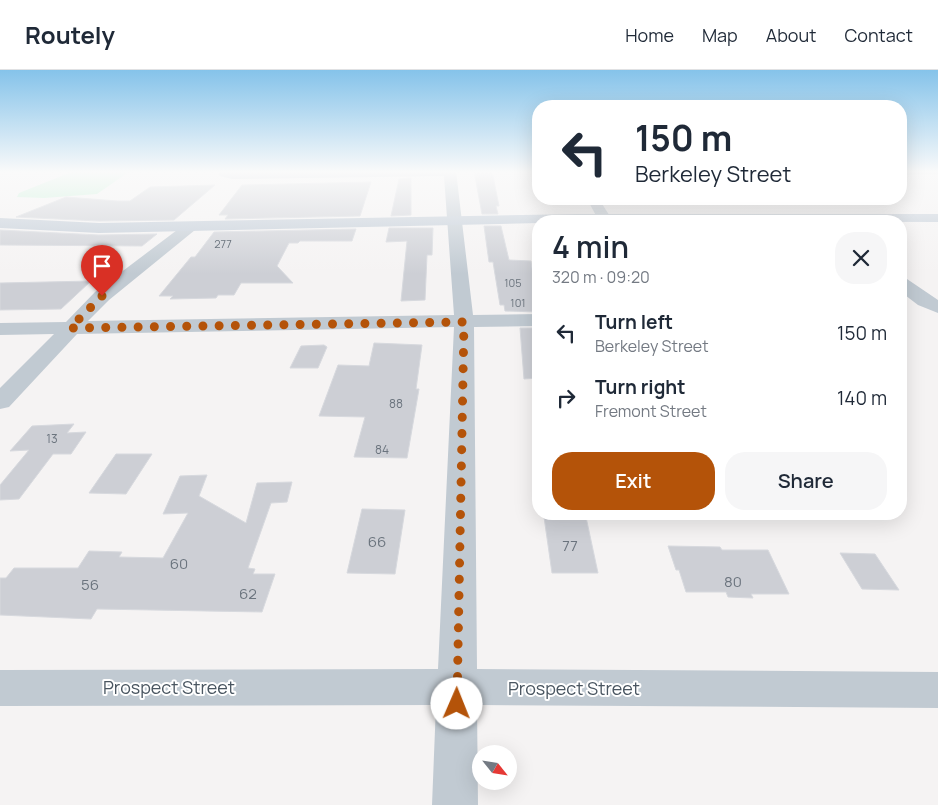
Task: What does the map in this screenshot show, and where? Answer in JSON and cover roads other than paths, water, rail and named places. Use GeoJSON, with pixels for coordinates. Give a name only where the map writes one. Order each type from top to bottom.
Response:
{"type":"FeatureCollection","features":[{"type":"Feature","properties":{"kind":"main road"},"geometry":{"type":"LineString","coordinates":[[0,224],[85,228],[190,227],[532,218]]}},
{"type":"Feature","properties":{"kind":"main road"},"geometry":{"type":"LineString","coordinates":[[907,218],[938,218]]}},
{"type":"Feature","properties":{"kind":"street"},"geometry":{"type":"LineString","coordinates":[[453,205],[464,322],[455,805]]}},
{"type":"Feature","properties":{"kind":"street"},"geometry":{"type":"LineString","coordinates":[[0,402],[70,328],[116,284],[190,227]]}},
{"type":"Feature","properties":{"kind":"street"},"geometry":{"type":"LineString","coordinates":[[907,288],[925,301],[938,316]]}},
{"type":"Feature","properties":{"kind":"street"},"geometry":{"type":"LineString","coordinates":[[0,329],[532,320]]}},
{"type":"Feature","properties":{"kind":"street","name":"Prospect Street"},"geometry":{"type":"LineString","coordinates":[[0,688],[457,687],[938,690]]}}]}
